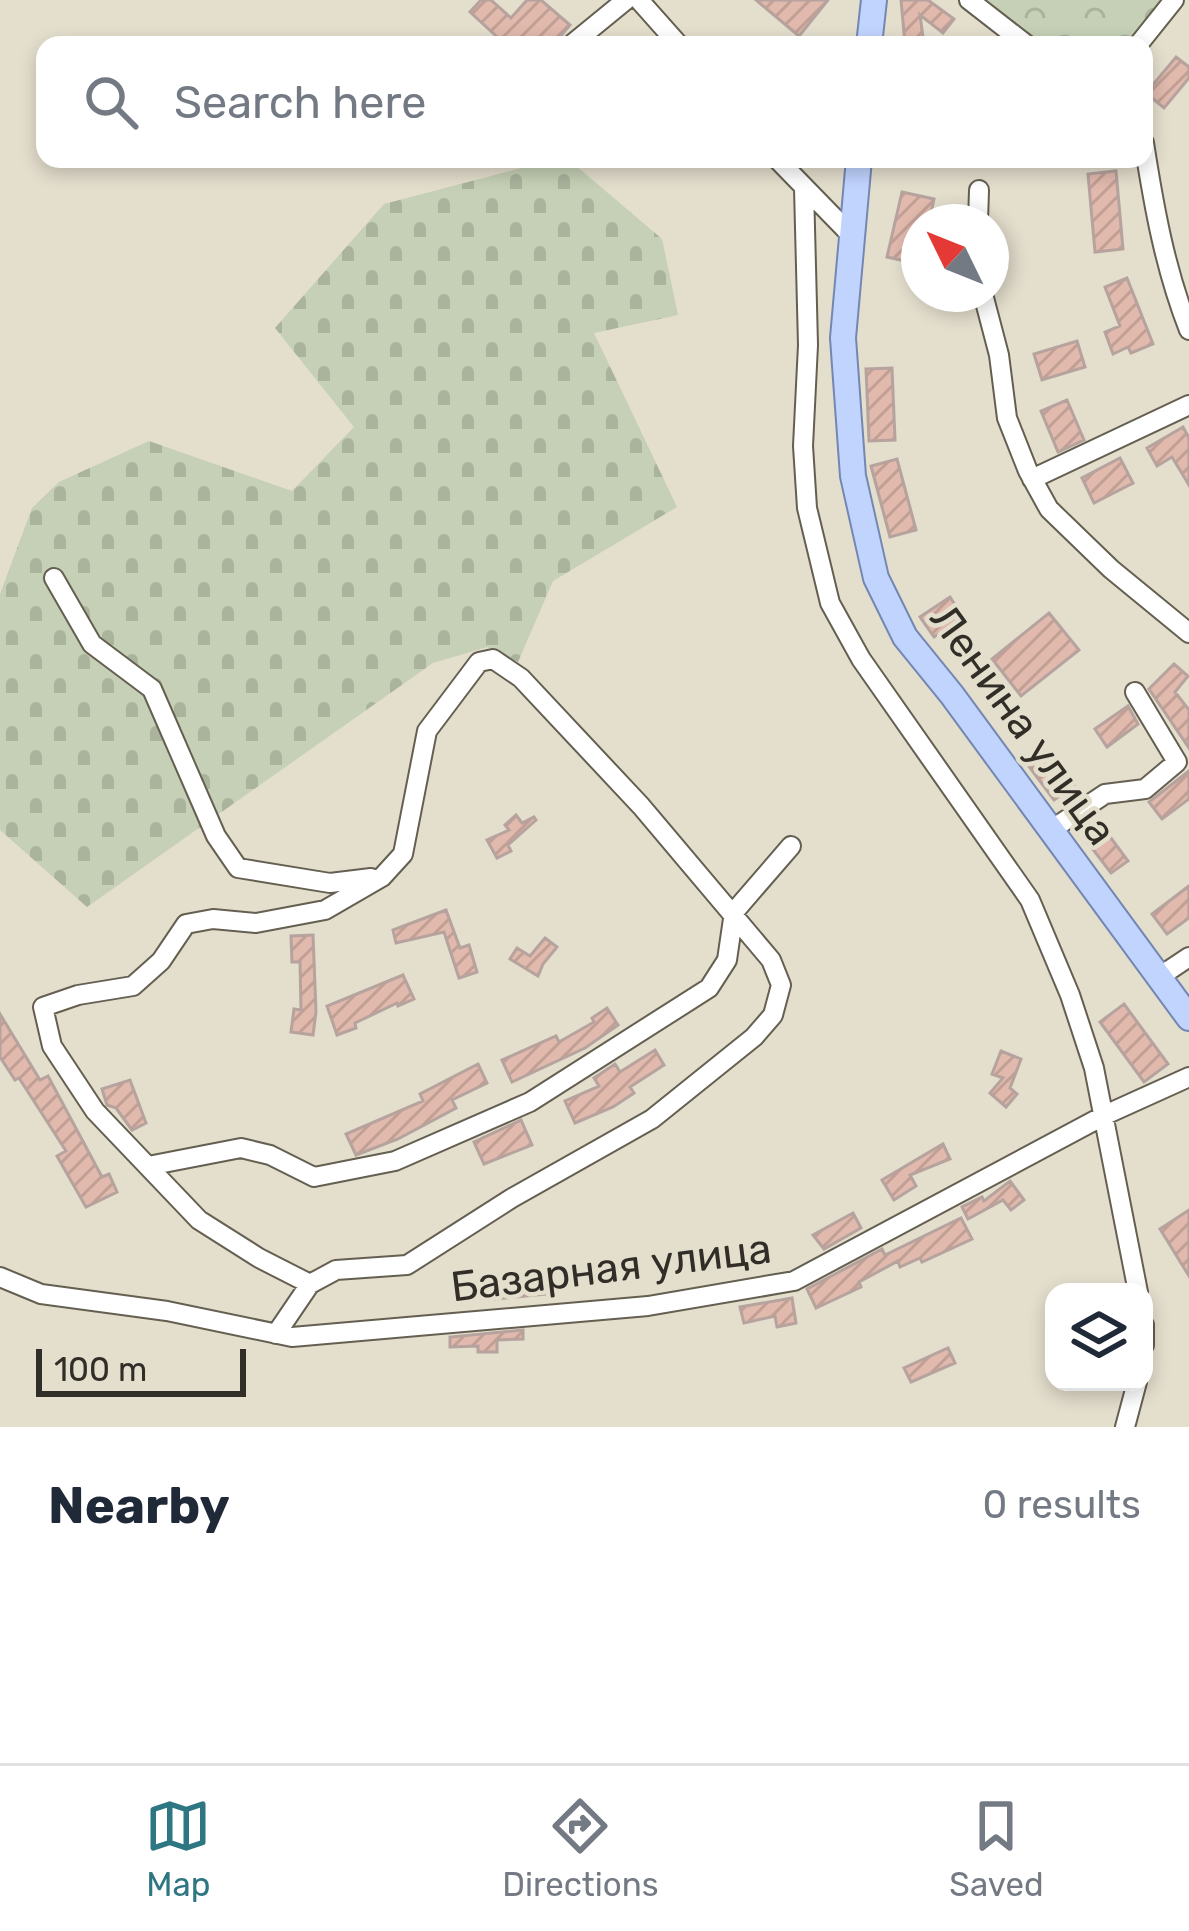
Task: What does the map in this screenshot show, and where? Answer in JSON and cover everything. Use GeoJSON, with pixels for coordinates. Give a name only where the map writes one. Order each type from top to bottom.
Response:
{"type":"FeatureCollection","features":[{"type":"Feature","properties":{"kind":"main road"},"geometry":{"type":"LineString","coordinates":[[870,36],[874,0]]}},
{"type":"Feature","properties":{"kind":"main road","name":"Ленина улица"},"geometry":{"type":"LineString","coordinates":[[858,168],[843,338],[854,476],[876,578],[905,637],[1189,1018]]}},
{"type":"Feature","properties":{"kind":"street"},"geometry":{"type":"LineString","coordinates":[[582,36],[626,0]]}},
{"type":"Feature","properties":{"kind":"street"},"geometry":{"type":"LineString","coordinates":[[639,0],[671,36]]}},
{"type":"Feature","properties":{"kind":"street"},"geometry":{"type":"LineString","coordinates":[[969,0],[1016,36]]}},
{"type":"Feature","properties":{"kind":"street"},"geometry":{"type":"LineString","coordinates":[[1145,36],[1174,0]]}},
{"type":"Feature","properties":{"kind":"street"},"geometry":{"type":"LineString","coordinates":[[785,168],[852,236]]}},
{"type":"Feature","properties":{"kind":"street"},"geometry":{"type":"LineString","coordinates":[[1149,168],[1168,270],[1189,330]]}},
{"type":"Feature","properties":{"kind":"street"},"geometry":{"type":"LineString","coordinates":[[803,188],[807,508],[830,603],[861,659],[1030,900],[1094,1068],[1136,1283]]}},
{"type":"Feature","properties":{"kind":"street"},"geometry":{"type":"LineString","coordinates":[[979,190],[979,204]]}},
{"type":"Feature","properties":{"kind":"street"},"geometry":{"type":"LineString","coordinates":[[987,312],[1007,418],[1049,509],[1111,569],[1189,633]]}},
{"type":"Feature","properties":{"kind":"street"},"geometry":{"type":"LineString","coordinates":[[1032,479],[1189,405]]}},
{"type":"Feature","properties":{"kind":"street"},"geometry":{"type":"LineString","coordinates":[[54,578],[92,644],[152,689],[216,836],[238,868],[330,883],[382,877]]}},
{"type":"Feature","properties":{"kind":"street"},"geometry":{"type":"LineString","coordinates":[[276,1334],[310,1284],[337,1270],[407,1265],[512,1198],[652,1119],[754,1037],[773,1015],[781,985],[771,960],[734,912],[521,678],[494,659],[479,662],[427,730],[403,854],[382,877],[325,910],[256,923],[214,919],[186,924],[161,961],[133,986],[78,995],[43,1007],[52,1046],[84,1095],[199,1220],[310,1284]]}},
{"type":"Feature","properties":{"kind":"street"},"geometry":{"type":"LineString","coordinates":[[1051,830],[1105,794],[1145,789],[1177,763],[1135,692]]}},
{"type":"Feature","properties":{"kind":"street"},"geometry":{"type":"LineString","coordinates":[[148,1166],[241,1148],[270,1155],[314,1177],[395,1161],[530,1102],[709,988],[727,960],[734,912],[790,846]]}},
{"type":"Feature","properties":{"kind":"street"},"geometry":{"type":"LineString","coordinates":[[1159,977],[1189,957]]}},
{"type":"Feature","properties":{"kind":"street","name":"Базарная улица"},"geometry":{"type":"LineString","coordinates":[[0,1277],[41,1294],[167,1311],[292,1337],[649,1306],[794,1281],[1105,1115],[1189,1077]]}},
{"type":"Feature","properties":{"kind":"street"},"geometry":{"type":"LineString","coordinates":[[1124,1427],[1134,1391]]}},
{"type":"Feature","properties":{"kind":"green space"},"geometry":{"type":"Polygon","coordinates":[[[982,0],[1161,0],[1133,36],[1028,36],[982,0]]]}},
{"type":"Feature","properties":{"kind":"green space"},"geometry":{"type":"Polygon","coordinates":[[[522,168],[579,168],[662,239],[678,315],[594,333],[677,507],[553,581],[518,662],[487,647],[433,663],[87,907],[0,830],[0,594],[32,508],[59,482],[149,441],[292,491],[354,427],[275,328],[384,204],[522,168]]]}},
{"type":"Feature","properties":{"kind":"building"},"geometry":{"type":"Polygon","coordinates":[[[481,0],[491,0],[511,18],[527,0],[541,0],[570,25],[561,36],[496,36],[470,12],[481,0]]]}},
{"type":"Feature","properties":{"kind":"building"},"geometry":{"type":"Polygon","coordinates":[[[756,0],[828,0],[799,36],[756,0]]]}},
{"type":"Feature","properties":{"kind":"building"},"geometry":{"type":"Polygon","coordinates":[[[901,0],[928,0],[954,19],[943,33],[920,15],[923,36],[904,36],[901,0]]]}},
{"type":"Feature","properties":{"kind":"building"},"geometry":{"type":"Polygon","coordinates":[[[1176,57],[1189,67],[1189,78],[1164,108],[1153,99],[1153,85],[1176,57]]]}},
{"type":"Feature","properties":{"kind":"building"},"geometry":{"type":"Polygon","coordinates":[[[1116,171],[1123,249],[1095,252],[1088,174],[1116,171]]]}},
{"type":"Feature","properties":{"kind":"building"},"geometry":{"type":"Polygon","coordinates":[[[902,192],[934,199],[933,204],[901,204],[901,260],[887,257],[902,192]]]}},
{"type":"Feature","properties":{"kind":"building"},"geometry":{"type":"Polygon","coordinates":[[[1127,278],[1153,344],[1113,354],[1105,332],[1120,326],[1105,287],[1127,278]]]}},
{"type":"Feature","properties":{"kind":"building"},"geometry":{"type":"Polygon","coordinates":[[[1077,341],[1085,367],[1042,380],[1034,354],[1077,341]]]}},
{"type":"Feature","properties":{"kind":"building"},"geometry":{"type":"Polygon","coordinates":[[[892,368],[895,440],[869,441],[866,369],[892,368]]]}},
{"type":"Feature","properties":{"kind":"building"},"geometry":{"type":"Polygon","coordinates":[[[1067,400],[1084,440],[1058,452],[1041,411],[1067,400]]]}},
{"type":"Feature","properties":{"kind":"building"},"geometry":{"type":"Polygon","coordinates":[[[1183,427],[1189,438],[1189,485],[1172,457],[1157,466],[1147,448],[1183,427]]]}},
{"type":"Feature","properties":{"kind":"building"},"geometry":{"type":"Polygon","coordinates":[[[1120,458],[1133,483],[1094,503],[1082,478],[1120,458]]]}},
{"type":"Feature","properties":{"kind":"building"},"geometry":{"type":"Polygon","coordinates":[[[897,459],[916,530],[890,537],[871,466],[897,459]]]}},
{"type":"Feature","properties":{"kind":"building"},"geometry":{"type":"Polygon","coordinates":[[[950,597],[963,617],[934,637],[920,617],[950,597]]]}},
{"type":"Feature","properties":{"kind":"building"},"geometry":{"type":"Polygon","coordinates":[[[1049,613],[1079,650],[1021,696],[992,659],[1049,613]]]}},
{"type":"Feature","properties":{"kind":"building"},"geometry":{"type":"Polygon","coordinates":[[[1174,664],[1188,676],[1175,692],[1189,710],[1189,748],[1149,689],[1174,664]]]}},
{"type":"Feature","properties":{"kind":"building"},"geometry":{"type":"Polygon","coordinates":[[[1128,706],[1138,724],[1107,747],[1095,729],[1128,706]]]}},
{"type":"Feature","properties":{"kind":"building"},"geometry":{"type":"Polygon","coordinates":[[[1047,751],[1074,786],[1054,800],[1028,765],[1047,751]]]}},
{"type":"Feature","properties":{"kind":"building"},"geometry":{"type":"Polygon","coordinates":[[[1189,771],[1189,799],[1162,819],[1149,802],[1189,771]]]}},
{"type":"Feature","properties":{"kind":"building"},"geometry":{"type":"Polygon","coordinates":[[[516,815],[522,823],[536,820],[508,845],[511,851],[497,858],[487,840],[509,830],[505,825],[516,815]]]}},
{"type":"Feature","properties":{"kind":"building"},"geometry":{"type":"Polygon","coordinates":[[[1102,826],[1128,861],[1111,873],[1085,839],[1102,826]]]}},
{"type":"Feature","properties":{"kind":"building"},"geometry":{"type":"Polygon","coordinates":[[[1189,886],[1189,918],[1167,934],[1152,914],[1189,886]]]}},
{"type":"Feature","properties":{"kind":"building"},"geometry":{"type":"Polygon","coordinates":[[[446,910],[460,948],[469,945],[477,972],[459,978],[444,932],[396,943],[393,930],[446,910]]]}},
{"type":"Feature","properties":{"kind":"building"},"geometry":{"type":"Polygon","coordinates":[[[313,935],[313,1035],[291,1032],[294,1009],[301,1010],[300,962],[292,962],[291,936],[313,935]]]}},
{"type":"Feature","properties":{"kind":"building"},"geometry":{"type":"Polygon","coordinates":[[[545,938],[557,947],[538,976],[510,959],[517,948],[530,956],[545,938]]]}},
{"type":"Feature","properties":{"kind":"building"},"geometry":{"type":"Polygon","coordinates":[[[403,975],[414,999],[337,1035],[327,1006],[403,975]]]}},
{"type":"Feature","properties":{"kind":"building"},"geometry":{"type":"Polygon","coordinates":[[[1124,1004],[1168,1064],[1144,1082],[1100,1022],[1124,1004]]]}},
{"type":"Feature","properties":{"kind":"building"},"geometry":{"type":"Polygon","coordinates":[[[607,1008],[618,1025],[585,1048],[512,1082],[502,1060],[556,1036],[559,1042],[594,1022],[592,1018],[607,1008]]]}},
{"type":"Feature","properties":{"kind":"building"},"geometry":{"type":"Polygon","coordinates":[[[0,1014],[40,1080],[48,1076],[102,1177],[109,1174],[117,1192],[86,1207],[57,1156],[66,1151],[0,1057],[0,1014]]]}},
{"type":"Feature","properties":{"kind":"building"},"geometry":{"type":"Polygon","coordinates":[[[655,1050],[664,1065],[630,1087],[634,1093],[575,1123],[565,1101],[599,1086],[594,1078],[615,1064],[620,1072],[655,1050]]]}},
{"type":"Feature","properties":{"kind":"building"},"geometry":{"type":"Polygon","coordinates":[[[1001,1051],[1021,1059],[1010,1088],[1017,1094],[1006,1107],[990,1093],[1003,1078],[992,1074],[1001,1051]]]}},
{"type":"Feature","properties":{"kind":"building"},"geometry":{"type":"Polygon","coordinates":[[[478,1064],[487,1083],[452,1100],[456,1108],[356,1155],[346,1134],[423,1101],[420,1094],[478,1064]]]}},
{"type":"Feature","properties":{"kind":"building"},"geometry":{"type":"Polygon","coordinates":[[[130,1080],[146,1123],[132,1130],[116,1108],[107,1105],[102,1089],[130,1080]]]}},
{"type":"Feature","properties":{"kind":"building"},"geometry":{"type":"Polygon","coordinates":[[[521,1120],[532,1145],[484,1164],[474,1142],[521,1120]]]}},
{"type":"Feature","properties":{"kind":"building"},"geometry":{"type":"Polygon","coordinates":[[[943,1144],[950,1159],[910,1175],[916,1186],[894,1200],[882,1180],[943,1144]]]}},
{"type":"Feature","properties":{"kind":"building"},"geometry":{"type":"Polygon","coordinates":[[[1010,1181],[1024,1200],[1011,1210],[1003,1200],[968,1219],[962,1207],[982,1197],[984,1201],[1010,1181]]]}},
{"type":"Feature","properties":{"kind":"building"},"geometry":{"type":"Polygon","coordinates":[[[1189,1210],[1189,1276],[1160,1229],[1189,1210]]]}},
{"type":"Feature","properties":{"kind":"building"},"geometry":{"type":"Polygon","coordinates":[[[853,1213],[861,1228],[824,1249],[813,1235],[853,1213]]]}},
{"type":"Feature","properties":{"kind":"building"},"geometry":{"type":"Polygon","coordinates":[[[961,1218],[972,1239],[922,1262],[920,1258],[900,1267],[898,1261],[859,1282],[861,1287],[816,1308],[807,1289],[882,1249],[885,1255],[961,1218]]]}},
{"type":"Feature","properties":{"kind":"building"},"geometry":{"type":"Polygon","coordinates":[[[545,1272],[547,1294],[495,1299],[493,1277],[545,1272]]]}},
{"type":"Feature","properties":{"kind":"building"},"geometry":{"type":"Polygon","coordinates":[[[792,1298],[796,1323],[777,1327],[775,1316],[744,1323],[740,1307],[792,1298]]]}},
{"type":"Feature","properties":{"kind":"building"},"geometry":{"type":"Polygon","coordinates":[[[523,1330],[523,1339],[497,1340],[497,1352],[478,1352],[478,1346],[450,1347],[450,1337],[523,1330]]]}},
{"type":"Feature","properties":{"kind":"building"},"geometry":{"type":"Polygon","coordinates":[[[948,1348],[955,1363],[911,1382],[904,1368],[948,1348]]]}}]}
